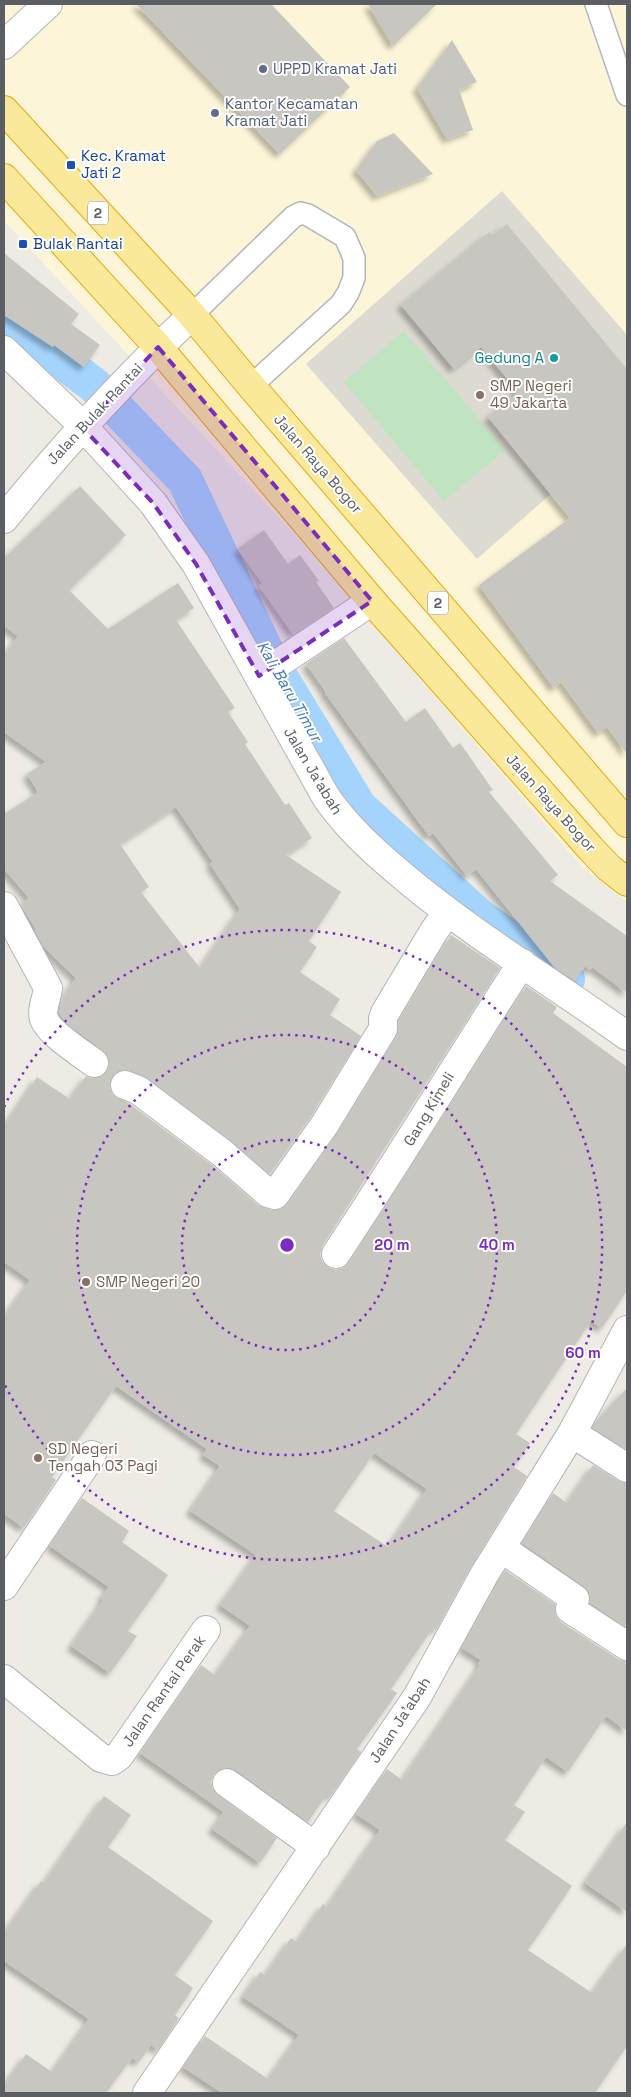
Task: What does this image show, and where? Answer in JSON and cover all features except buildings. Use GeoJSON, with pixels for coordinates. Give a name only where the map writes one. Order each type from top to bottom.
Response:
{"type":"FeatureCollection","features":[{"type":"Feature","properties":{"kind":"highway","name":"Jalan Raya Bogor"},"geometry":{"type":"LineString","coordinates":[[4,110],[192,315],[251,386],[626,820]]}},
{"type":"Feature","properties":{"kind":"highway","name":"Jalan Raya Bogor"},"geometry":{"type":"LineString","coordinates":[[4,178],[158,347],[372,601],[609,868],[627,882]]}},
{"type":"Feature","properties":{"kind":"street"},"geometry":{"type":"LineString","coordinates":[[4,45],[48,4]]}},
{"type":"Feature","properties":{"kind":"street","name":"Jalan Bulak Rantai"},"geometry":{"type":"LineString","coordinates":[[4,519],[37,477],[90,419],[158,347],[192,315]]}},
{"type":"Feature","properties":{"kind":"street","name":"Jalan Ja'abah"},"geometry":{"type":"LineString","coordinates":[[4,350],[78,421],[90,419],[153,503],[196,564],[262,673],[326,797],[338,815],[383,859],[428,898],[627,1036]]}},
{"type":"Feature","properties":{"kind":"street"},"geometry":{"type":"LineString","coordinates":[[262,673],[372,601]]}},
{"type":"Feature","properties":{"kind":"street"},"geometry":{"type":"LineString","coordinates":[[4,906],[48,988],[44,1005],[44,1018],[48,1025],[70,1046],[94,1063]]}},
{"type":"Feature","properties":{"kind":"street"},"geometry":{"type":"LineString","coordinates":[[125,1085],[138,1090],[222,1153],[268,1193],[275,1195],[330,1116],[383,1028],[382,1019],[385,1013],[434,931],[448,912]]}},
{"type":"Feature","properties":{"kind":"street","name":"Gang Kimeli"},"geometry":{"type":"LineString","coordinates":[[336,1254],[407,1146],[452,1071],[522,963]]}},
{"type":"Feature","properties":{"kind":"street","name":"Jalan Ja'abah"},"geometry":{"type":"LineString","coordinates":[[152,2092],[417,1697],[484,1575],[572,1433],[627,1330]]}},
{"type":"Feature","properties":{"kind":"street"},"geometry":{"type":"LineString","coordinates":[[572,1433],[627,1468]]}},
{"type":"Feature","properties":{"kind":"street"},"geometry":{"type":"LineString","coordinates":[[4,1586],[92,1455]]}},
{"type":"Feature","properties":{"kind":"street"},"geometry":{"type":"LineString","coordinates":[[501,1548],[576,1599],[570,1609],[627,1646]]}},
{"type":"Feature","properties":{"kind":"street","name":"Jalan Rantai Perak"},"geometry":{"type":"LineString","coordinates":[[4,1679],[101,1758],[112,1761],[119,1756],[206,1630]]}},
{"type":"Feature","properties":{"kind":"street"},"geometry":{"type":"LineString","coordinates":[[227,1783],[316,1847]]}},
{"type":"Feature","properties":{"kind":"lane"},"geometry":{"type":"LineString","coordinates":[[596,4],[627,95]]}},
{"type":"Feature","properties":{"kind":"lane"},"geometry":{"type":"LineString","coordinates":[[192,315],[293,217],[301,213],[308,215],[344,237],[354,258],[354,278],[348,294],[341,304],[251,386]]}},
{"type":"Feature","properties":{"kind":"highlighted area"},"geometry":{"type":"Polygon","coordinates":[[[158,347],[372,601],[259,676],[196,564],[153,503],[83,428],[158,347]]]}},
{"type":"Feature","properties":{"kind":"shaded area"},"geometry":{"type":"Polygon","coordinates":[[[4,4],[627,4],[627,902],[583,868],[298,538],[4,221],[4,4]]]}},
{"type":"Feature","properties":{"kind":"shaded area","name":"SMP Negeri 49 Jakarta"},"geometry":{"type":"Polygon","coordinates":[[[502,191],[627,335],[627,427],[477,559],[306,364],[502,191]]]}},
{"type":"Feature","properties":{"kind":"green space"},"geometry":{"type":"Polygon","coordinates":[[[404,331],[505,450],[444,501],[344,382],[404,331]]]}},
{"type":"Feature","properties":{"kind":"waterway","name":"Kali Baru Timur"},"geometry":{"type":"LineString","coordinates":[[4,318],[94,385],[185,480],[271,662],[359,807],[480,917],[567,979]]}},
{"type":"Feature","properties":{"kind":"tunnel"},"geometry":{"type":"LineString","coordinates":[[94,1063],[125,1085]]}},
{"type":"Feature","properties":{"kind":"place","name":"UPPD Kramat Jati"},"geometry":{"type":"Point","coordinates":[263,69]}},
{"type":"Feature","properties":{"kind":"place","name":"Kantor Kecamatan Kramat Jati"},"geometry":{"type":"Point","coordinates":[215,113]}},
{"type":"Feature","properties":{"kind":"place","name":"Kec. Kramat Jati 2"},"geometry":{"type":"Point","coordinates":[71,165]}},
{"type":"Feature","properties":{"kind":"place","name":"Bulak Rantai"},"geometry":{"type":"Point","coordinates":[23,244]}},
{"type":"Feature","properties":{"kind":"place","name":"Gedung A"},"geometry":{"type":"Point","coordinates":[554,358]}},
{"type":"Feature","properties":{"kind":"place","name":"SMP Negeri 49 Jakarta"},"geometry":{"type":"Point","coordinates":[480,395]}},
{"type":"Feature","properties":{"kind":"place","name":"SMP Negeri 20"},"geometry":{"type":"Point","coordinates":[86,1282]}},
{"type":"Feature","properties":{"kind":"place","name":"SD Negeri Tengah 03 Pagi"},"geometry":{"type":"Point","coordinates":[38,1458]}}]}
